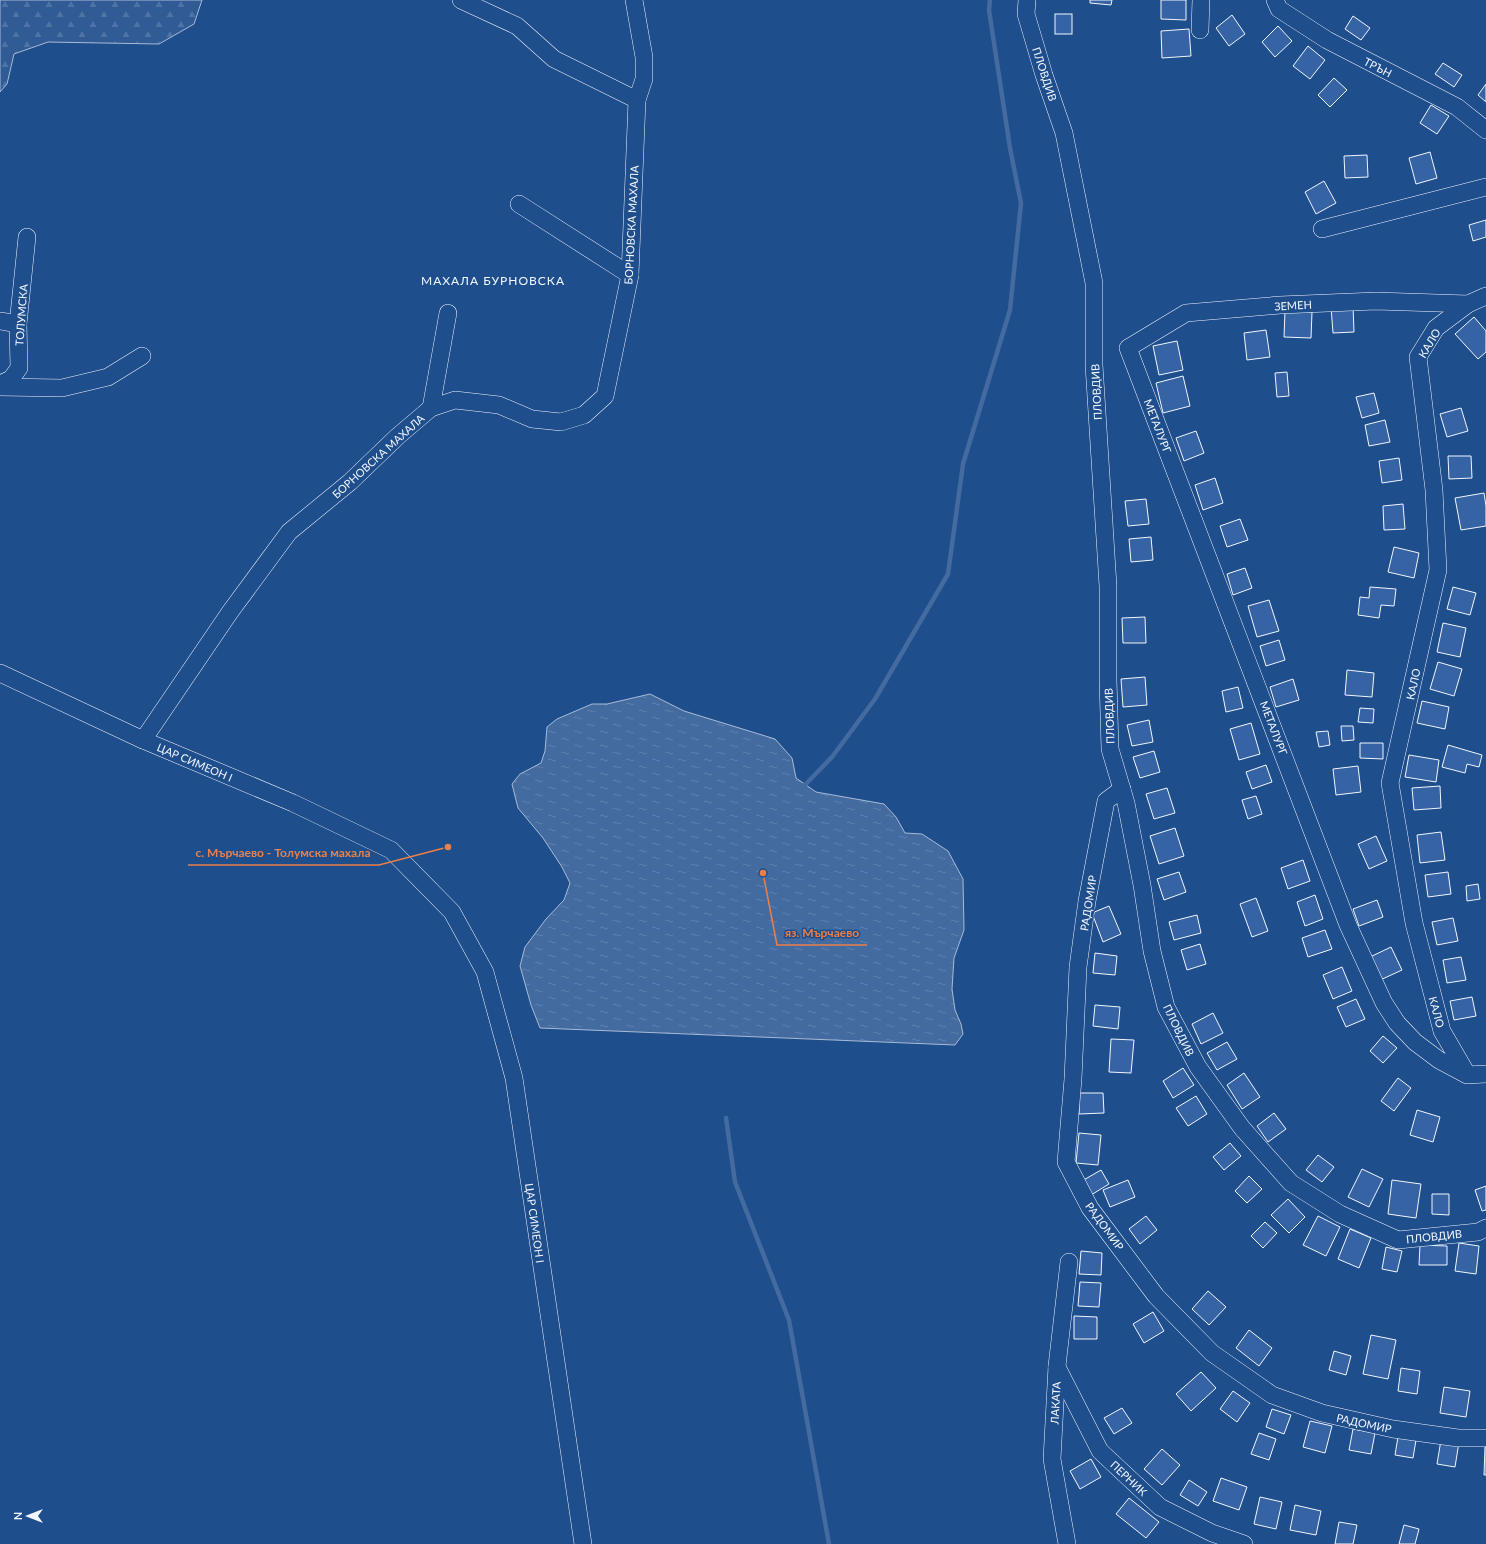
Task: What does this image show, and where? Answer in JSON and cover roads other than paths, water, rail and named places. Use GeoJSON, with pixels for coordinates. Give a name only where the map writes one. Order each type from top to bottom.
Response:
{"type":"FeatureCollection","features":[{"type":"Feature","properties":{"kind":"street"},"geometry":{"type":"LineString","coordinates":[[462,0],[517,26],[554,59],[637,100]]}},
{"type":"Feature","properties":{"kind":"street","name":"БОРНОВСКА МАХАЛА"},"geometry":{"type":"LineString","coordinates":[[143,740],[230,612],[289,532],[350,482],[398,436],[431,408],[455,400],[499,405],[532,419],[561,422],[584,415],[605,396],[630,275],[637,100],[644,79],[644,57],[634,0]]}},
{"type":"Feature","properties":{"kind":"street","name":"ПЛОВДИВ"},"geometry":{"type":"LineString","coordinates":[[1027,0],[1026,14],[1064,133],[1094,283],[1094,365],[1108,586],[1110,748],[1126,803],[1142,885],[1152,951],[1166,1007],[1198,1068],[1242,1128],[1291,1183],[1340,1214],[1398,1240],[1478,1232],[1486,1228]]}},
{"type":"Feature","properties":{"kind":"street"},"geometry":{"type":"LineString","coordinates":[[1200,30],[1201,0]]}},
{"type":"Feature","properties":{"kind":"street","name":"ТРЪН"},"geometry":{"type":"LineString","coordinates":[[1275,0],[1279,9],[1327,40],[1457,107],[1486,130]]}},
{"type":"Feature","properties":{"kind":"street"},"geometry":{"type":"LineString","coordinates":[[1322,229],[1486,187]]}},
{"type":"Feature","properties":{"kind":"street"},"geometry":{"type":"LineString","coordinates":[[519,204],[630,275]]}},
{"type":"Feature","properties":{"kind":"street","name":"ТОЛУМСКА"},"geometry":{"type":"LineString","coordinates":[[0,385],[11,378],[19,368],[18,324],[27,237]]}},
{"type":"Feature","properties":{"kind":"street","name":"КАЛО"},"geometry":{"type":"LineString","coordinates":[[1467,1075],[1442,1031],[1414,923],[1390,783],[1438,570],[1434,490],[1418,357],[1436,328],[1468,304],[1486,296]]}},
{"type":"Feature","properties":{"kind":"street","name":"ЗЕМЕН"},"geometry":{"type":"LineString","coordinates":[[1128,348],[1186,313],[1280,305],[1376,301],[1468,304]]}},
{"type":"Feature","properties":{"kind":"street"},"geometry":{"type":"LineString","coordinates":[[431,408],[448,313]]}},
{"type":"Feature","properties":{"kind":"street"},"geometry":{"type":"LineString","coordinates":[[0,321],[18,324]]}},
{"type":"Feature","properties":{"kind":"street","name":"МЕТАЛУРГ"},"geometry":{"type":"LineString","coordinates":[[1128,348],[1348,925],[1384,1003],[1397,1023],[1415,1042],[1439,1060],[1467,1075]]}},
{"type":"Feature","properties":{"kind":"street"},"geometry":{"type":"LineString","coordinates":[[0,385],[62,388],[108,377],[142,356]]}},
{"type":"Feature","properties":{"kind":"street","name":"ЦАР СИМЕОН I"},"geometry":{"type":"LineString","coordinates":[[0,673],[143,740],[293,803],[391,850],[452,912],[485,972],[514,1078],[583,1544]]}},
{"type":"Feature","properties":{"kind":"street","name":"РАДОМИР"},"geometry":{"type":"LineString","coordinates":[[1122,789],[1106,801],[1078,967],[1073,1079],[1066,1162],[1090,1208],[1156,1296],[1212,1353],[1272,1394],[1322,1413],[1393,1429],[1458,1438],[1486,1438]]}},
{"type":"Feature","properties":{"kind":"street"},"geometry":{"type":"LineString","coordinates":[[1467,1075],[1486,1074]]}},
{"type":"Feature","properties":{"kind":"street","name":"ЛАКАТА"},"geometry":{"type":"LineString","coordinates":[[1067,1544],[1052,1459],[1057,1366],[1069,1262]]}},
{"type":"Feature","properties":{"kind":"street","name":"ПЕРНИК"},"geometry":{"type":"LineString","coordinates":[[1057,1366],[1100,1451],[1160,1507],[1212,1533],[1244,1544]]}},
{"type":"Feature","properties":{"kind":"water"},"geometry":{"type":"Polygon","coordinates":[[[650,694],[684,711],[775,739],[792,758],[796,778],[816,792],[884,804],[896,817],[905,833],[922,834],[948,851],[963,879],[964,930],[954,958],[952,989],[955,1010],[961,1024],[963,1034],[955,1045],[540,1028],[531,1005],[520,966],[525,947],[546,919],[564,900],[570,883],[562,867],[543,838],[518,808],[512,784],[520,774],[541,763],[545,751],[547,727],[557,719],[592,704],[607,704],[650,694]]]}},
{"type":"Feature","properties":{"kind":"waterway"},"geometry":{"type":"LineString","coordinates":[[802,788],[832,757],[875,699],[948,574],[963,464],[1010,310],[1021,203],[1010,148],[989,10],[990,0]]}},
{"type":"Feature","properties":{"kind":"waterway"},"geometry":{"type":"LineString","coordinates":[[726,1118],[735,1182],[789,1320],[829,1544]]}},
{"type":"Feature","properties":{"kind":"place","name":"с. Мърчаево - Толумска махала"},"geometry":{"type":"Point","coordinates":[448,847]}},
{"type":"Feature","properties":{"kind":"place","name":"яз. Мърчаево"},"geometry":{"type":"Point","coordinates":[763,873]}},
{"type":"Feature","properties":{"kind":"district","name":"МАХАЛА БУРНОВСКА"},"geometry":{"type":"Point","coordinates":[493,280]}}]}
